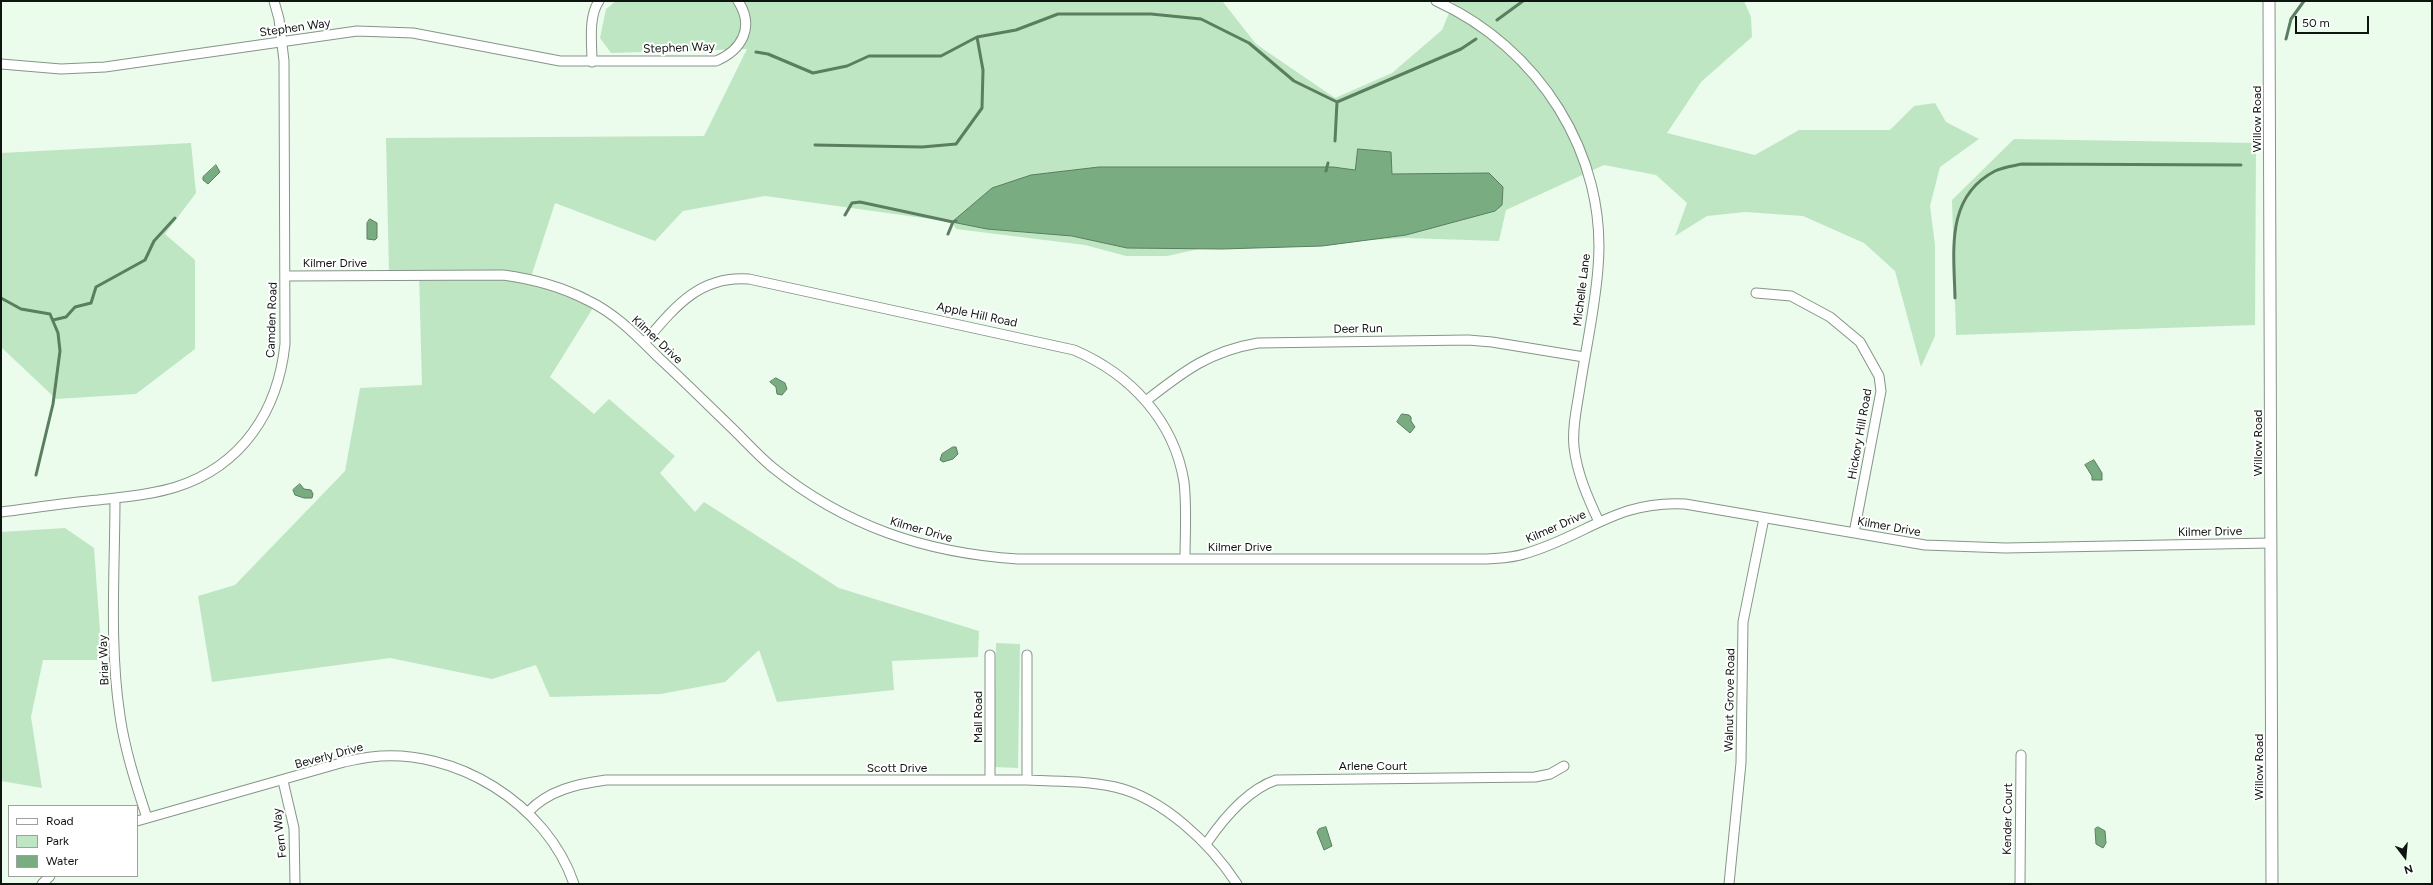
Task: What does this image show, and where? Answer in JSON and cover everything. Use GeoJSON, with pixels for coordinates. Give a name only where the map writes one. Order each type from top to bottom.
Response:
{"type":"FeatureCollection","features":[{"type":"Feature","properties":{"kind":"street","name":"Camden Road"},"geometry":{"type":"LineString","coordinates":[[1,512],[116,498],[176,488],[220,465],[252,435],[272,401],[283,362],[286,276],[282,42],[274,1]]}},
{"type":"Feature","properties":{"kind":"street"},"geometry":{"type":"LineString","coordinates":[[592,62],[592,22],[594,11],[600,1]]}},
{"type":"Feature","properties":{"kind":"street","name":"Stephen Way"},"geometry":{"type":"LineString","coordinates":[[1,64],[61,69],[105,67],[378,30],[413,33],[560,61],[716,61],[734,52],[744,33],[744,16],[738,1]]}},
{"type":"Feature","properties":{"kind":"street","name":"Michelle Lane"},"geometry":{"type":"LineString","coordinates":[[1436,1],[1456,10],[1485,29],[1528,66],[1559,108],[1575,138],[1594,193],[1599,224],[1598,273],[1575,418],[1574,447],[1581,480],[1598,522]]}},
{"type":"Feature","properties":{"kind":"street","name":"Willow Road"},"geometry":{"type":"LineString","coordinates":[[2269,1],[2272,884]]}},
{"type":"Feature","properties":{"kind":"street","name":"Kilmer Drive"},"geometry":{"type":"LineString","coordinates":[[286,276],[504,275],[532,279],[555,285],[588,300],[610,314],[644,342],[771,466],[816,498],[863,524],[930,548],[992,557],[1185,559],[1508,557],[1539,549],[1625,511],[1656,503],[1686,504],[1906,544],[2005,548],[2271,543]]}},
{"type":"Feature","properties":{"kind":"street","name":"Apple Hill Road"},"geometry":{"type":"LineString","coordinates":[[644,342],[679,304],[695,291],[724,280],[749,279],[1074,350],[1104,364],[1147,400],[1170,438],[1180,467],[1185,501],[1185,559]]}},
{"type":"Feature","properties":{"kind":"street","name":"Hickory Hill Road"},"geometry":{"type":"LineString","coordinates":[[1756,293],[1791,296],[1830,317],[1860,342],[1879,376],[1881,392],[1854,534]]}},
{"type":"Feature","properties":{"kind":"street","name":"Deer Run"},"geometry":{"type":"LineString","coordinates":[[1147,400],[1184,370],[1205,358],[1240,346],[1258,343],[1468,340],[1492,342],[1584,357]]}},
{"type":"Feature","properties":{"kind":"street","name":"Briar Way"},"geometry":{"type":"LineString","coordinates":[[116,498],[114,568],[116,688],[130,761],[147,818]]}},
{"type":"Feature","properties":{"kind":"street","name":"Walnut Grove Road"},"geometry":{"type":"LineString","coordinates":[[1729,884],[1741,763],[1743,622],[1764,518]]}},
{"type":"Feature","properties":{"kind":"street","name":"Mall Road"},"geometry":{"type":"LineString","coordinates":[[990,655],[990,780]]}},
{"type":"Feature","properties":{"kind":"street"},"geometry":{"type":"LineString","coordinates":[[1027,655],[1027,780]]}},
{"type":"Feature","properties":{"kind":"street","name":"Kender Court"},"geometry":{"type":"LineString","coordinates":[[2020,884],[2021,755]]}},
{"type":"Feature","properties":{"kind":"street","name":"Beverly Drive"},"geometry":{"type":"LineString","coordinates":[[138,822],[371,756],[414,758],[442,764],[482,780],[509,796],[528,812],[560,853],[574,884]]}},
{"type":"Feature","properties":{"kind":"street","name":"Arlene Court"},"geometry":{"type":"LineString","coordinates":[[1206,844],[1241,802],[1267,783],[1276,780],[1535,777],[1550,774],[1564,766]]}},
{"type":"Feature","properties":{"kind":"street","name":"Scott Drive"},"geometry":{"type":"LineString","coordinates":[[528,812],[546,796],[559,791],[606,780],[1027,780],[1093,783],[1117,788],[1160,809],[1184,824],[1206,844],[1237,884]]}},
{"type":"Feature","properties":{"kind":"street","name":"Fern Way"},"geometry":{"type":"LineString","coordinates":[[283,781],[294,828],[295,884]]}},
{"type":"Feature","properties":{"kind":"green space"},"geometry":{"type":"Polygon","coordinates":[[[616,1],[1223,2],[1256,44],[1335,98],[1392,73],[1442,30],[1454,1],[1744,1],[1751,17],[1752,37],[1701,82],[1667,133],[1755,155],[1799,130],[1890,130],[1914,106],[1935,103],[1946,122],[1979,139],[1940,167],[1930,206],[1935,245],[1935,336],[1921,367],[1895,271],[1864,243],[1803,216],[1745,212],[1707,216],[1675,236],[1687,203],[1656,175],[1604,165],[1506,210],[1499,241],[1405,238],[1321,243],[1222,244],[1167,256],[1126,256],[1085,245],[956,229],[952,222],[765,196],[683,211],[655,241],[555,203],[531,277],[596,303],[550,377],[594,414],[609,399],[675,456],[660,473],[695,512],[704,502],[839,588],[979,631],[978,657],[892,661],[894,690],[777,702],[759,650],[725,682],[661,694],[550,697],[536,665],[492,679],[390,658],[212,682],[198,596],[235,585],[345,471],[360,388],[422,385],[419,274],[389,274],[386,138],[704,136],[747,49],[611,53],[600,38],[606,9],[616,1]]]}},
{"type":"Feature","properties":{"kind":"green space"},"geometry":{"type":"Polygon","coordinates":[[[2014,139],[2256,143],[2255,325],[1956,335],[1952,200],[2014,139]]]}},
{"type":"Feature","properties":{"kind":"green space"},"geometry":{"type":"Polygon","coordinates":[[[191,143],[196,193],[165,234],[195,260],[195,349],[136,394],[56,399],[1,347],[1,153],[191,143]]]}},
{"type":"Feature","properties":{"kind":"green space"},"geometry":{"type":"Polygon","coordinates":[[[65,528],[94,548],[102,660],[43,660],[31,717],[42,788],[1,781],[1,532],[65,528]]]}},
{"type":"Feature","properties":{"kind":"green space"},"geometry":{"type":"Polygon","coordinates":[[[996,643],[1020,644],[1018,768],[994,767],[996,643]]]}},
{"type":"Feature","properties":{"kind":"water"},"geometry":{"type":"Polygon","coordinates":[[[1358,149],[1391,152],[1392,174],[1489,173],[1503,187],[1502,205],[1495,211],[1406,235],[1322,246],[1222,249],[1127,248],[1072,236],[987,229],[952,222],[992,188],[1031,175],[1099,167],[1333,167],[1355,170],[1358,149]]]}},
{"type":"Feature","properties":{"kind":"water"},"geometry":{"type":"Polygon","coordinates":[[[216,165],[220,172],[208,184],[203,180],[203,177],[216,165]]]}},
{"type":"Feature","properties":{"kind":"water"},"geometry":{"type":"Polygon","coordinates":[[[370,219],[377,223],[377,238],[375,240],[367,239],[367,223],[370,219]]]}},
{"type":"Feature","properties":{"kind":"water"},"geometry":{"type":"Polygon","coordinates":[[[776,378],[785,383],[787,389],[782,395],[777,394],[776,387],[770,382],[776,378]]]}},
{"type":"Feature","properties":{"kind":"water"},"geometry":{"type":"Polygon","coordinates":[[[1402,414],[1409,415],[1411,417],[1411,421],[1415,427],[1410,433],[1397,422],[1402,414]]]}},
{"type":"Feature","properties":{"kind":"water"},"geometry":{"type":"Polygon","coordinates":[[[953,447],[956,447],[958,454],[953,459],[943,462],[940,460],[942,454],[953,447]]]}},
{"type":"Feature","properties":{"kind":"water"},"geometry":{"type":"Polygon","coordinates":[[[2094,460],[2102,473],[2102,480],[2092,480],[2092,476],[2085,465],[2094,460]]]}},
{"type":"Feature","properties":{"kind":"water"},"geometry":{"type":"Polygon","coordinates":[[[300,484],[304,489],[311,490],[313,494],[312,498],[304,498],[295,495],[293,490],[300,484]]]}},
{"type":"Feature","properties":{"kind":"water"},"geometry":{"type":"Polygon","coordinates":[[[1326,827],[1332,846],[1324,850],[1317,832],[1319,829],[1326,827]]]}},
{"type":"Feature","properties":{"kind":"water"},"geometry":{"type":"Polygon","coordinates":[[[2098,827],[2105,831],[2106,843],[2103,848],[2096,844],[2095,829],[2098,827]]]}},
{"type":"Feature","properties":{"kind":"waterway"},"geometry":{"type":"LineString","coordinates":[[1497,20],[1523,1]]}},
{"type":"Feature","properties":{"kind":"waterway"},"geometry":{"type":"LineString","coordinates":[[2286,39],[2291,19],[2304,1]]}},
{"type":"Feature","properties":{"kind":"waterway"},"geometry":{"type":"LineString","coordinates":[[756,52],[768,54],[813,73],[847,66],[869,56],[941,56],[977,37],[1016,30],[1058,14],[1151,14],[1201,19],[1249,43],[1294,81],[1337,102],[1461,49],[1476,39]]}},
{"type":"Feature","properties":{"kind":"waterway"},"geometry":{"type":"LineString","coordinates":[[815,145],[922,147],[956,144],[982,108],[983,70],[977,37]]}},
{"type":"Feature","properties":{"kind":"waterway"},"geometry":{"type":"LineString","coordinates":[[1335,141],[1337,102]]}},
{"type":"Feature","properties":{"kind":"waterway"},"geometry":{"type":"LineString","coordinates":[[1326,171],[1328,163]]}},
{"type":"Feature","properties":{"kind":"waterway"},"geometry":{"type":"LineString","coordinates":[[1955,298],[1954,244],[1960,210],[1968,195],[1979,182],[1995,171],[2022,164],[2241,165]]}},
{"type":"Feature","properties":{"kind":"waterway"},"geometry":{"type":"LineString","coordinates":[[845,215],[852,203],[860,202],[953,222],[956,221]]}},
{"type":"Feature","properties":{"kind":"waterway"},"geometry":{"type":"LineString","coordinates":[[53,320],[66,317],[75,307],[91,303],[96,287],[145,260],[154,241],[175,218]]}},
{"type":"Feature","properties":{"kind":"waterway"},"geometry":{"type":"LineString","coordinates":[[948,234],[953,222]]}},
{"type":"Feature","properties":{"kind":"waterway"},"geometry":{"type":"LineString","coordinates":[[1,298],[21,309],[50,314],[58,333],[60,351],[53,404],[36,475]]}}]}
